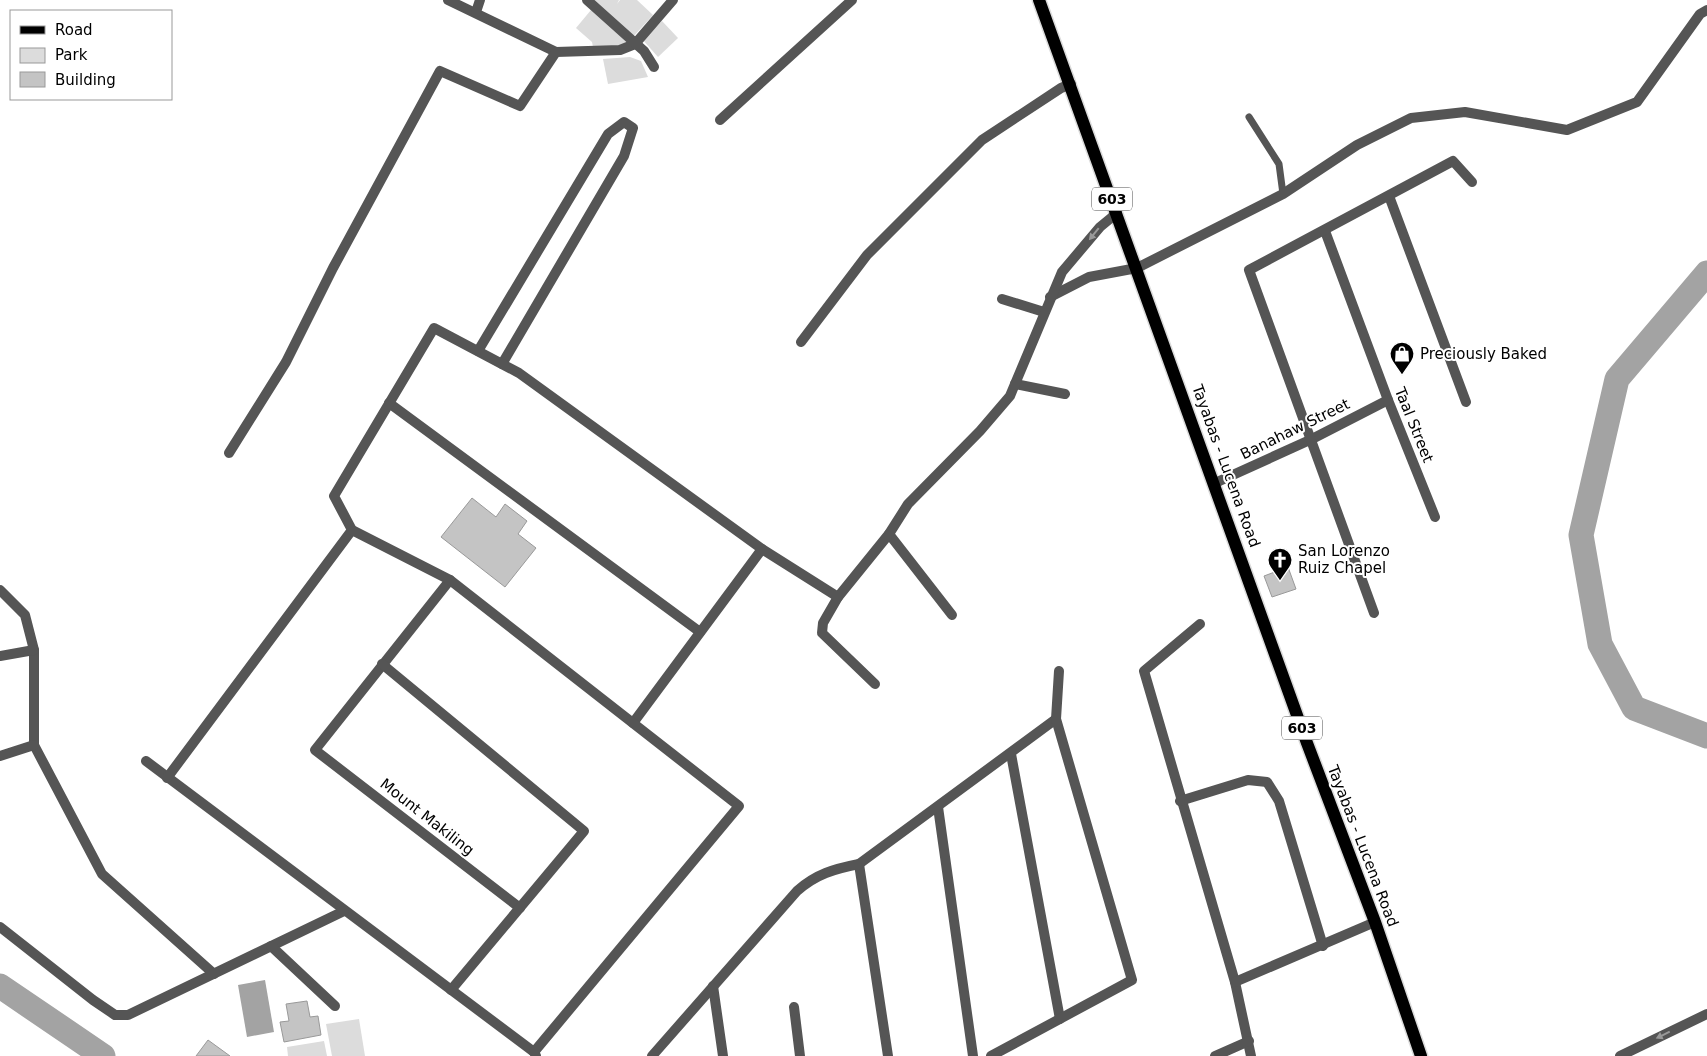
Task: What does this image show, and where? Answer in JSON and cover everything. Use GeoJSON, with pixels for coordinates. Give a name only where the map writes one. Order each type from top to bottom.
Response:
{"type":"FeatureCollection","features":[{"type":"Feature","properties":{"kind":"main road","name":"Tayabas - Lucena Road"},"geometry":{"type":"LineString","coordinates":[[1039,0],[1215,483],[1307,743],[1375,922],[1421,1056]]}},
{"type":"Feature","properties":{"kind":"street"},"geometry":{"type":"LineString","coordinates":[[448,0],[556,52],[620,50],[635,44],[673,0]]}},
{"type":"Feature","properties":{"kind":"street"},"geometry":{"type":"LineString","coordinates":[[476,12],[480,0]]}},
{"type":"Feature","properties":{"kind":"street"},"geometry":{"type":"LineString","coordinates":[[587,0],[644,51],[654,67]]}},
{"type":"Feature","properties":{"kind":"street"},"geometry":{"type":"LineString","coordinates":[[720,120],[852,0]]}},
{"type":"Feature","properties":{"kind":"street"},"geometry":{"type":"LineString","coordinates":[[1050,297],[1089,277],[1137,268],[1283,194],[1358,145],[1411,118],[1465,112],[1567,130],[1637,102],[1700,14],[1707,10]]}},
{"type":"Feature","properties":{"kind":"street"},"geometry":{"type":"LineString","coordinates":[[229,453],[286,362],[333,268],[440,71],[520,106],[556,52]]}},
{"type":"Feature","properties":{"kind":"street"},"geometry":{"type":"LineString","coordinates":[[801,342],[867,254],[982,140],[1061,88],[1071,84]]}},
{"type":"Feature","properties":{"kind":"street"},"geometry":{"type":"LineString","coordinates":[[478,351],[608,134],[624,122],[633,128],[624,156],[502,364]]}},
{"type":"Feature","properties":{"kind":"street"},"geometry":{"type":"LineString","coordinates":[[1374,613],[1249,270],[1453,161],[1472,182]]}},
{"type":"Feature","properties":{"kind":"street"},"geometry":{"type":"LineString","coordinates":[[1389,196],[1466,402]]}},
{"type":"Feature","properties":{"kind":"street"},"geometry":{"type":"LineString","coordinates":[[876,684],[822,633],[823,623],[838,597],[889,534],[908,504],[980,431],[1010,396],[1062,272],[1100,227],[1117,212]]}},
{"type":"Feature","properties":{"kind":"street","name":"Taal Street"},"geometry":{"type":"LineString","coordinates":[[1325,231],[1388,400],[1435,517]]}},
{"type":"Feature","properties":{"kind":"street"},"geometry":{"type":"LineString","coordinates":[[1002,299],[1044,312]]}},
{"type":"Feature","properties":{"kind":"street"},"geometry":{"type":"LineString","coordinates":[[146,761],[535,1054],[739,806],[450,580],[352,530],[334,496],[434,328],[519,373],[762,549],[838,597]]}},
{"type":"Feature","properties":{"kind":"street"},"geometry":{"type":"LineString","coordinates":[[1015,384],[1064,394]]}},
{"type":"Feature","properties":{"kind":"street","name":"Banahaw Street"},"geometry":{"type":"LineString","coordinates":[[1215,483],[1312,440],[1388,400]]}},
{"type":"Feature","properties":{"kind":"street"},"geometry":{"type":"LineString","coordinates":[[389,404],[700,632]]}},
{"type":"Feature","properties":{"kind":"street"},"geometry":{"type":"LineString","coordinates":[[167,778],[352,530]]}},
{"type":"Feature","properties":{"kind":"street"},"geometry":{"type":"LineString","coordinates":[[889,534],[952,615]]}},
{"type":"Feature","properties":{"kind":"street"},"geometry":{"type":"LineString","coordinates":[[632,722],[762,549]]}},
{"type":"Feature","properties":{"kind":"street"},"geometry":{"type":"LineString","coordinates":[[450,580],[382,664],[584,831],[451,990]]}},
{"type":"Feature","properties":{"kind":"street"},"geometry":{"type":"LineString","coordinates":[[0,590],[25,615],[34,650],[34,745],[102,874],[214,974]]}},
{"type":"Feature","properties":{"kind":"street"},"geometry":{"type":"LineString","coordinates":[[1200,624],[1144,671],[1180,801],[1235,982],[1251,1056]]}},
{"type":"Feature","properties":{"kind":"street"},"geometry":{"type":"LineString","coordinates":[[0,656],[34,650]]}},
{"type":"Feature","properties":{"kind":"street","name":"Mount Makiling"},"geometry":{"type":"LineString","coordinates":[[382,664],[315,750],[520,908]]}},
{"type":"Feature","properties":{"kind":"street"},"geometry":{"type":"LineString","coordinates":[[991,1056],[1132,980],[1056,720],[1059,671]]}},
{"type":"Feature","properties":{"kind":"street"},"geometry":{"type":"LineString","coordinates":[[652,1056],[804,884],[830,870],[859,864],[1056,720]]}},
{"type":"Feature","properties":{"kind":"street"},"geometry":{"type":"LineString","coordinates":[[0,756],[34,745]]}},
{"type":"Feature","properties":{"kind":"street"},"geometry":{"type":"LineString","coordinates":[[1011,754],[1060,1019]]}},
{"type":"Feature","properties":{"kind":"street"},"geometry":{"type":"LineString","coordinates":[[1180,801],[1248,780],[1267,782],[1279,801],[1323,946]]}},
{"type":"Feature","properties":{"kind":"street"},"geometry":{"type":"LineString","coordinates":[[938,807],[972,1056]]}},
{"type":"Feature","properties":{"kind":"street"},"geometry":{"type":"LineString","coordinates":[[859,864],[888,1056]]}},
{"type":"Feature","properties":{"kind":"street"},"geometry":{"type":"LineString","coordinates":[[0,927],[92,1000],[115,1015],[128,1015],[344,911]]}},
{"type":"Feature","properties":{"kind":"street"},"geometry":{"type":"LineString","coordinates":[[1235,982],[1323,946],[1375,922]]}},
{"type":"Feature","properties":{"kind":"street"},"geometry":{"type":"LineString","coordinates":[[271,946],[335,1006]]}},
{"type":"Feature","properties":{"kind":"street"},"geometry":{"type":"LineString","coordinates":[[713,986],[723,1056]]}},
{"type":"Feature","properties":{"kind":"street"},"geometry":{"type":"LineString","coordinates":[[794,1007],[800,1056]]}},
{"type":"Feature","properties":{"kind":"street"},"geometry":{"type":"LineString","coordinates":[[1620,1056],[1707,1014]]}},
{"type":"Feature","properties":{"kind":"street"},"geometry":{"type":"LineString","coordinates":[[1215,1056],[1249,1041]]}},
{"type":"Feature","properties":{"kind":"lane"},"geometry":{"type":"LineString","coordinates":[[1249,117],[1279,164],[1283,194]]}},
{"type":"Feature","properties":{"kind":"green space"},"geometry":{"type":"Polygon","coordinates":[[[592,0],[619,0],[617,4],[620,0],[637,0],[653,15],[632,38],[592,0]]]}},
{"type":"Feature","properties":{"kind":"green space"},"geometry":{"type":"Polygon","coordinates":[[[591,10],[633,42],[619,48],[593,47],[592,42],[576,28],[591,10]]]}},
{"type":"Feature","properties":{"kind":"green space"},"geometry":{"type":"Polygon","coordinates":[[[662,21],[678,38],[658,57],[642,39],[662,21]]]}},
{"type":"Feature","properties":{"kind":"green space"},"geometry":{"type":"Polygon","coordinates":[[[630,57],[641,61],[648,77],[608,84],[603,59],[630,57]]]}},
{"type":"Feature","properties":{"kind":"green space"},"geometry":{"type":"Polygon","coordinates":[[[359,1019],[365,1056],[332,1056],[326,1024],[359,1019]]]}},
{"type":"Feature","properties":{"kind":"green space"},"geometry":{"type":"Polygon","coordinates":[[[324,1041],[327,1056],[288,1056],[287,1047],[324,1041]]]}},
{"type":"Feature","properties":{"kind":"shaded area"},"geometry":{"type":"Polygon","coordinates":[[[265,980],[274,1032],[247,1037],[238,985],[265,980]]]}},
{"type":"Feature","properties":{"kind":"building"},"geometry":{"type":"Polygon","coordinates":[[[472,498],[496,517],[505,504],[527,521],[518,534],[536,548],[505,587],[441,537],[472,498]]]}},
{"type":"Feature","properties":{"kind":"building","name":"San Lorenzo Ruiz Chapel"},"geometry":{"type":"Polygon","coordinates":[[[1288,567],[1296,589],[1272,597],[1264,576],[1288,567]]]}},
{"type":"Feature","properties":{"kind":"building"},"geometry":{"type":"Polygon","coordinates":[[[307,1001],[310,1017],[318,1016],[321,1035],[284,1042],[280,1022],[289,1021],[286,1004],[307,1001]]]}},
{"type":"Feature","properties":{"kind":"building"},"geometry":{"type":"Polygon","coordinates":[[[208,1040],[230,1056],[196,1056],[208,1040]]]}},
{"type":"Feature","properties":{"kind":"waterway"},"geometry":{"type":"LineString","coordinates":[[1707,273],[1617,379],[1581,535],[1600,644],[1634,708],[1707,736]]}},
{"type":"Feature","properties":{"kind":"waterway"},"geometry":{"type":"LineString","coordinates":[[0,986],[103,1056]]}},
{"type":"Feature","properties":{"kind":"place","name":"Preciously Baked"},"geometry":{"type":"Point","coordinates":[1402,375]}},
{"type":"Feature","properties":{"kind":"place","name":"San Lorenzo Ruiz Chapel"},"geometry":{"type":"Point","coordinates":[1280,581]}}]}
